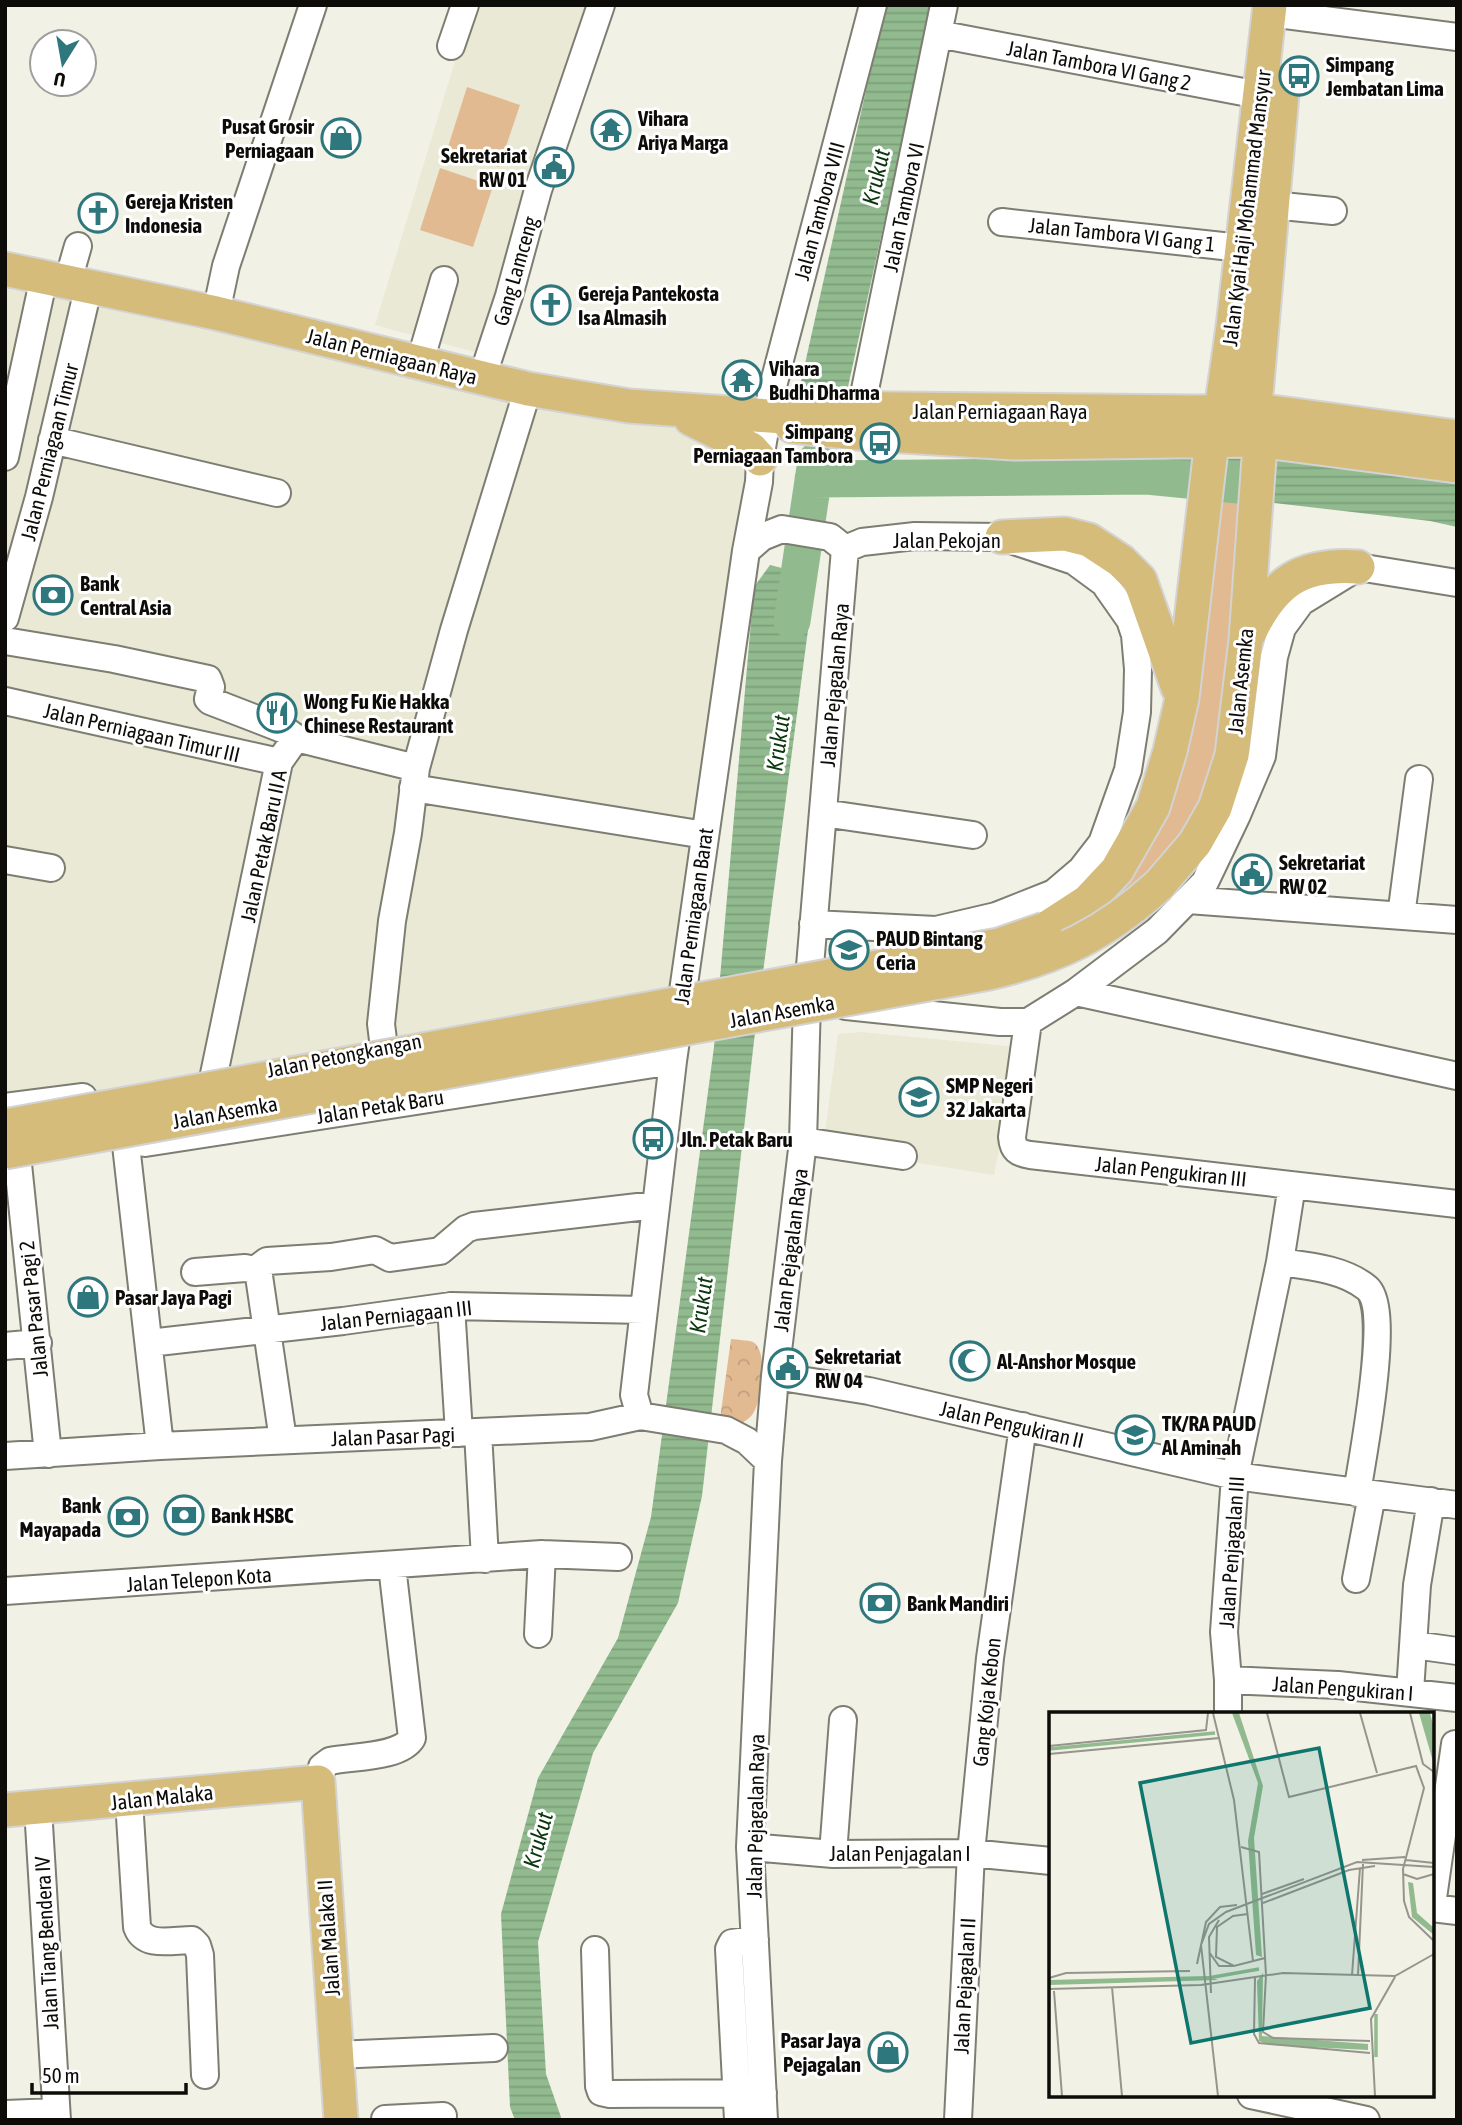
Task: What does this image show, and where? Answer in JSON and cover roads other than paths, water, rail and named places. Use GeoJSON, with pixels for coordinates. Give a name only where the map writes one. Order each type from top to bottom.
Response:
{"type":"FeatureCollection","features":[{"type":"Feature","properties":{"kind":"main road","name":"Jalan Kyai Haji Mohammad Mansyur"},"geometry":{"type":"LineString","coordinates":[[1254,522],[1257,436],[1255,249],[1259,96],[1279,9]]}},
{"type":"Feature","properties":{"kind":"main road","name":"Jalan Kyai Haji Mohammad Mansyur"},"geometry":{"type":"LineString","coordinates":[[1200,522],[1233,327],[1255,249],[1272,205],[1279,9]]}},
{"type":"Feature","properties":{"kind":"main road","name":"Jalan Perniagaan Raya"},"geometry":{"type":"LineString","coordinates":[[5,269],[216,313],[528,389],[629,406],[783,417],[858,417],[1257,436]]}},
{"type":"Feature","properties":{"kind":"main road"},"geometry":{"type":"LineString","coordinates":[[672,411],[751,449],[760,471]]}},
{"type":"Feature","properties":{"kind":"main road"},"geometry":{"type":"LineString","coordinates":[[1257,436],[1457,437]]}},
{"type":"Feature","properties":{"kind":"main road"},"geometry":{"type":"LineString","coordinates":[[1257,436],[1457,466]]}},
{"type":"Feature","properties":{"kind":"main road","name":"Jalan Asemka"},"geometry":{"type":"LineString","coordinates":[[5,1126],[999,945],[1045,929],[1088,901],[1117,870],[1153,807],[1182,698],[1200,522]]}},
{"type":"Feature","properties":{"kind":"main road","name":"Jalan Asemka"},"geometry":{"type":"LineString","coordinates":[[9,1161],[989,973],[1047,957],[1098,933],[1138,905],[1159,886],[1195,843],[1215,808],[1232,755],[1246,640],[1254,522]]}},
{"type":"Feature","properties":{"kind":"main road"},"geometry":{"type":"LineString","coordinates":[[1002,537],[1065,534],[1089,540],[1108,552],[1140,580],[1182,698]]}},
{"type":"Feature","properties":{"kind":"main road"},"geometry":{"type":"LineString","coordinates":[[1246,640],[1262,605],[1287,580],[1322,567],[1357,567]]}},
{"type":"Feature","properties":{"kind":"main road","name":"Jalan Malaka"},"geometry":{"type":"LineString","coordinates":[[5,1810],[129,1801],[324,1771]]}},
{"type":"Feature","properties":{"kind":"main road","name":"Jalan Malaka II"},"geometry":{"type":"LineString","coordinates":[[324,1771],[341,2120]]}},
{"type":"Feature","properties":{"kind":"street"},"geometry":{"type":"LineString","coordinates":[[216,313],[226,266],[313,5]]}},
{"type":"Feature","properties":{"kind":"street"},"geometry":{"type":"LineString","coordinates":[[451,46],[465,5]]}},
{"type":"Feature","properties":{"kind":"street","name":"Gang Lamceng"},"geometry":{"type":"LineString","coordinates":[[482,378],[509,296],[538,190],[601,5]]}},
{"type":"Feature","properties":{"kind":"street","name":"Jalan Tambora VIII"},"geometry":{"type":"LineString","coordinates":[[783,417],[873,5]]}},
{"type":"Feature","properties":{"kind":"street","name":"Jalan Tambora VI"},"geometry":{"type":"LineString","coordinates":[[858,417],[944,5]]}},
{"type":"Feature","properties":{"kind":"street"},"geometry":{"type":"LineString","coordinates":[[1279,9],[1457,37]]}},
{"type":"Feature","properties":{"kind":"street","name":"Jalan Tambora VI Gang 2"},"geometry":{"type":"LineString","coordinates":[[938,34],[1259,96]]}},
{"type":"Feature","properties":{"kind":"street"},"geometry":{"type":"LineString","coordinates":[[1272,205],[1334,211]]}},
{"type":"Feature","properties":{"kind":"street","name":"Jalan Tambora VI Gang 1"},"geometry":{"type":"LineString","coordinates":[[1002,222],[1255,249]]}},
{"type":"Feature","properties":{"kind":"street"},"geometry":{"type":"LineString","coordinates":[[67,281],[78,246]]}},
{"type":"Feature","properties":{"kind":"street"},"geometry":{"type":"LineString","coordinates":[[420,362],[444,280]]}},
{"type":"Feature","properties":{"kind":"street","name":"Jalan Perniagaan Timur"},"geometry":{"type":"LineString","coordinates":[[5,618],[52,440],[67,281]]}},
{"type":"Feature","properties":{"kind":"street","name":"Jalan Perniagaan Timur"},"geometry":{"type":"LineString","coordinates":[[5,457],[67,281]]}},
{"type":"Feature","properties":{"kind":"street"},"geometry":{"type":"LineString","coordinates":[[384,1048],[381,1024],[390,934],[408,833],[414,778],[454,631],[528,389]]}},
{"type":"Feature","properties":{"kind":"street","name":"Jalan Perniagaan Barat"},"geometry":{"type":"LineString","coordinates":[[648,1418],[634,1395],[682,993],[760,471],[783,417]]}},
{"type":"Feature","properties":{"kind":"street"},"geometry":{"type":"LineString","coordinates":[[52,440],[277,493]]}},
{"type":"Feature","properties":{"kind":"street"},"geometry":{"type":"LineString","coordinates":[[746,551],[762,537],[785,529],[767,508],[760,471]]}},
{"type":"Feature","properties":{"kind":"street","name":"Jalan Pekojan"},"geometry":{"type":"LineString","coordinates":[[785,529],[838,543],[915,536],[1002,537],[1074,561],[1104,583],[1130,620],[1135,635],[1138,669],[1137,712],[1128,770],[1101,843],[1081,870],[1054,893],[996,916],[936,930],[813,924]]}},
{"type":"Feature","properties":{"kind":"street","name":"Jalan Pejagalan Raya"},"geometry":{"type":"LineString","coordinates":[[764,2120],[750,1847],[768,1461],[775,1376],[803,1141],[807,1002],[823,813],[838,543]]}},
{"type":"Feature","properties":{"kind":"street"},"geometry":{"type":"LineString","coordinates":[[807,1002],[1000,1022],[1028,1022],[1076,992],[1157,931],[1205,882],[1262,756],[1274,657],[1282,628],[1301,602],[1357,567],[1457,583]]}},
{"type":"Feature","properties":{"kind":"street"},"geometry":{"type":"LineString","coordinates":[[5,641],[114,659],[208,679],[211,687],[208,699],[210,701],[285,730],[296,738],[414,778],[705,835]]}},
{"type":"Feature","properties":{"kind":"street","name":"Jalan Perniagaan Timur III"},"geometry":{"type":"LineString","coordinates":[[5,701],[279,762]]}},
{"type":"Feature","properties":{"kind":"street","name":"Jalan Petak Baru II A"},"geometry":{"type":"LineString","coordinates":[[213,1079],[279,762],[296,738]]}},
{"type":"Feature","properties":{"kind":"street"},"geometry":{"type":"LineString","coordinates":[[1401,916],[1419,779]]}},
{"type":"Feature","properties":{"kind":"street"},"geometry":{"type":"LineString","coordinates":[[823,813],[973,835]]}},
{"type":"Feature","properties":{"kind":"street"},"geometry":{"type":"LineString","coordinates":[[5,860],[51,868]]}},
{"type":"Feature","properties":{"kind":"street"},"geometry":{"type":"LineString","coordinates":[[1188,900],[1457,920]]}},
{"type":"Feature","properties":{"kind":"street"},"geometry":{"type":"LineString","coordinates":[[917,930],[899,948],[893,974],[902,998],[921,1014]]}},
{"type":"Feature","properties":{"kind":"street"},"geometry":{"type":"LineString","coordinates":[[1076,992],[1457,1076]]}},
{"type":"Feature","properties":{"kind":"street","name":"Jalan Petongkangan"},"geometry":{"type":"LineString","coordinates":[[5,1107],[213,1079],[682,993]]}},
{"type":"Feature","properties":{"kind":"street","name":"Jalan Pengukiran III"},"geometry":{"type":"LineString","coordinates":[[1028,1022],[1012,1137],[1016,1151],[1030,1156],[1457,1204]]}},
{"type":"Feature","properties":{"kind":"street","name":"Jalan Petak Baru"},"geometry":{"type":"LineString","coordinates":[[9,1161],[126,1146],[673,1061]]}},
{"type":"Feature","properties":{"kind":"street"},"geometry":{"type":"LineString","coordinates":[[803,1141],[902,1156]]}},
{"type":"Feature","properties":{"kind":"street"},"geometry":{"type":"LineString","coordinates":[[126,1146],[160,1446]]}},
{"type":"Feature","properties":{"kind":"street","name":"Jalan Pasar Pagi 2"},"geometry":{"type":"LineString","coordinates":[[9,1161],[38,1343],[48,1454]]}},
{"type":"Feature","properties":{"kind":"street","name":"Jalan Penjagalan III"},"geometry":{"type":"LineString","coordinates":[[1228,1712],[1224,1632],[1236,1476],[1280,1262],[1292,1185]]}},
{"type":"Feature","properties":{"kind":"street"},"geometry":{"type":"LineString","coordinates":[[195,1272],[255,1269],[267,1261],[375,1250],[390,1258],[440,1251],[466,1229],[474,1226],[655,1205]]}},
{"type":"Feature","properties":{"kind":"street"},"geometry":{"type":"LineString","coordinates":[[1280,1262],[1320,1268],[1348,1277],[1368,1289],[1377,1308],[1376,1366],[1356,1578]]}},
{"type":"Feature","properties":{"kind":"street"},"geometry":{"type":"LineString","coordinates":[[255,1269],[259,1276],[268,1330],[283,1440]]}},
{"type":"Feature","properties":{"kind":"street"},"geometry":{"type":"LineString","coordinates":[[452,1306],[485,1559]]}},
{"type":"Feature","properties":{"kind":"street","name":"Jalan Perniagaan III"},"geometry":{"type":"LineString","coordinates":[[149,1343],[452,1306],[644,1310]]}},
{"type":"Feature","properties":{"kind":"street"},"geometry":{"type":"LineString","coordinates":[[5,1346],[38,1343]]}},
{"type":"Feature","properties":{"kind":"street","name":"Jalan Pengukiran II"},"geometry":{"type":"LineString","coordinates":[[775,1376],[869,1391],[1236,1476],[1444,1503]]}},
{"type":"Feature","properties":{"kind":"street","name":"Jalan Pasar Pagi"},"geometry":{"type":"LineString","coordinates":[[5,1456],[160,1446],[590,1427],[648,1418],[726,1430],[747,1441],[768,1461]]}},
{"type":"Feature","properties":{"kind":"street","name":"Gang Koja Kebon"},"geometry":{"type":"LineString","coordinates":[[971,1853],[990,1658],[1023,1426]]}},
{"type":"Feature","properties":{"kind":"street"},"geometry":{"type":"LineString","coordinates":[[1410,1692],[1417,1586],[1444,1503]]}},
{"type":"Feature","properties":{"kind":"street"},"geometry":{"type":"LineString","coordinates":[[538,1634],[542,1554]]}},
{"type":"Feature","properties":{"kind":"street","name":"Jalan Telepon Kota"},"geometry":{"type":"LineString","coordinates":[[5,1591],[542,1554],[618,1557]]}},
{"type":"Feature","properties":{"kind":"street"},"geometry":{"type":"LineString","coordinates":[[324,1771],[407,1746],[412,1738],[392,1566]]}},
{"type":"Feature","properties":{"kind":"street"},"geometry":{"type":"LineString","coordinates":[[1414,1645],[1457,1651]]}},
{"type":"Feature","properties":{"kind":"street","name":"Jalan Pengukiran I"},"geometry":{"type":"LineString","coordinates":[[1228,1680],[1338,1685],[1457,1698]]}},
{"type":"Feature","properties":{"kind":"street"},"geometry":{"type":"LineString","coordinates":[[833,1854],[843,1720]]}},
{"type":"Feature","properties":{"kind":"street"},"geometry":{"type":"LineString","coordinates":[[1434,1893],[1456,1740]]}},
{"type":"Feature","properties":{"kind":"street"},"geometry":{"type":"LineString","coordinates":[[129,1801],[137,1927],[140,1935],[149,1941],[192,1940],[200,1955],[205,2075]]}},
{"type":"Feature","properties":{"kind":"street","name":"Jalan Tiang Bendera IV"},"geometry":{"type":"LineString","coordinates":[[38,1808],[56,2116]]}},
{"type":"Feature","properties":{"kind":"street","name":"Jalan Penjagalan I"},"geometry":{"type":"LineString","coordinates":[[750,1847],[833,1854],[971,1853],[1049,1861]]}},
{"type":"Feature","properties":{"kind":"street","name":"Jalan Pejagalan II"},"geometry":{"type":"LineString","coordinates":[[958,2120],[971,1853]]}},
{"type":"Feature","properties":{"kind":"street"},"geometry":{"type":"LineString","coordinates":[[1434,1907],[1457,1911]]}},
{"type":"Feature","properties":{"kind":"street"},"geometry":{"type":"LineString","coordinates":[[737,2107],[729,1949],[732,1943],[755,1940]]}},
{"type":"Feature","properties":{"kind":"street"},"geometry":{"type":"LineString","coordinates":[[595,1951],[601,2092],[737,2107],[763,2093]]}},
{"type":"Feature","properties":{"kind":"street"},"geometry":{"type":"LineString","coordinates":[[336,2055],[494,2048]]}},
{"type":"Feature","properties":{"kind":"street"},"geometry":{"type":"LineString","coordinates":[[1260,2097],[1366,2120]]}},
{"type":"Feature","properties":{"kind":"street"},"geometry":{"type":"LineString","coordinates":[[5,2114],[56,2116]]}},
{"type":"Feature","properties":{"kind":"street"},"geometry":{"type":"LineString","coordinates":[[385,2119],[443,2116]]}},
{"type":"Feature","properties":{"kind":"water"},"geometry":{"type":"Polygon","coordinates":[[[885,5],[932,5],[848,387],[788,440],[885,5]]]}},
{"type":"Feature","properties":{"kind":"water"},"geometry":{"type":"Polygon","coordinates":[[[1156,456],[1371,464],[1457,478],[1457,527],[1430,521],[1231,498],[1156,456]]]}},
{"type":"Feature","properties":{"kind":"water"},"geometry":{"type":"Polygon","coordinates":[[[770,565],[810,575],[813,592],[754,1041],[702,1496],[678,1603],[593,1753],[538,1942],[546,2074],[562,2120],[515,2120],[510,2107],[501,1914],[538,1778],[618,1638],[651,1517],[714,1047],[754,587],[770,565]]]}},
{"type":"Feature","properties":{"kind":"waterway","name":"Krukut"},"geometry":{"type":"LineString","coordinates":[[792,621],[816,461]]}},
{"type":"Feature","properties":{"kind":"waterway"},"geometry":{"type":"LineString","coordinates":[[813,479],[1147,476],[1238,485]]}},
{"type":"Feature","properties":{"kind":"place","name":"Simpang Jembatan Lima"},"geometry":{"type":"Point","coordinates":[1299,76]}},
{"type":"Feature","properties":{"kind":"place","name":"Vihara Ariya Marga"},"geometry":{"type":"Point","coordinates":[611,130]}},
{"type":"Feature","properties":{"kind":"place","name":"Pusat Grosir Perniagaan"},"geometry":{"type":"Point","coordinates":[341,138]}},
{"type":"Feature","properties":{"kind":"place","name":"Sekretariat RW 01"},"geometry":{"type":"Point","coordinates":[554,167]}},
{"type":"Feature","properties":{"kind":"place","name":"Gereja Kristen Indonesia"},"geometry":{"type":"Point","coordinates":[98,213]}},
{"type":"Feature","properties":{"kind":"place","name":"Gereja Pantekosta Isa Almasih"},"geometry":{"type":"Point","coordinates":[551,305]}},
{"type":"Feature","properties":{"kind":"place","name":"Vihara Budhi Dharma"},"geometry":{"type":"Point","coordinates":[742,380]}},
{"type":"Feature","properties":{"kind":"place","name":"Simpang Perniagaan Tambora"},"geometry":{"type":"Point","coordinates":[880,443]}},
{"type":"Feature","properties":{"kind":"place","name":"Bank Central Asia"},"geometry":{"type":"Point","coordinates":[53,595]}},
{"type":"Feature","properties":{"kind":"place","name":"Wong Fu Kie Hakka Chinese Restaurant"},"geometry":{"type":"Point","coordinates":[277,713]}},
{"type":"Feature","properties":{"kind":"place","name":"Sekretariat RW 02"},"geometry":{"type":"Point","coordinates":[1252,874]}},
{"type":"Feature","properties":{"kind":"place","name":"PAUD Bintang Ceria"},"geometry":{"type":"Point","coordinates":[849,950]}},
{"type":"Feature","properties":{"kind":"place","name":"SMP Negeri 32 Jakarta"},"geometry":{"type":"Point","coordinates":[919,1097]}},
{"type":"Feature","properties":{"kind":"place","name":"Jln. Petak Baru"},"geometry":{"type":"Point","coordinates":[653,1139]}},
{"type":"Feature","properties":{"kind":"place","name":"Pasar Jaya Pagi"},"geometry":{"type":"Point","coordinates":[88,1297]}},
{"type":"Feature","properties":{"kind":"place","name":"Al-Anshor Mosque"},"geometry":{"type":"Point","coordinates":[970,1361]}},
{"type":"Feature","properties":{"kind":"place","name":"Sekretariat RW 04"},"geometry":{"type":"Point","coordinates":[788,1368]}},
{"type":"Feature","properties":{"kind":"place","name":"TK/RA PAUD Al Aminah"},"geometry":{"type":"Point","coordinates":[1135,1435]}},
{"type":"Feature","properties":{"kind":"place","name":"Bank HSBC"},"geometry":{"type":"Point","coordinates":[184,1515]}},
{"type":"Feature","properties":{"kind":"place","name":"Bank Mayapada"},"geometry":{"type":"Point","coordinates":[128,1517]}},
{"type":"Feature","properties":{"kind":"place","name":"Bank Mandiri"},"geometry":{"type":"Point","coordinates":[880,1603]}},
{"type":"Feature","properties":{"kind":"place","name":"Pasar Jaya Pejagalan"},"geometry":{"type":"Point","coordinates":[888,2052]}}]}
